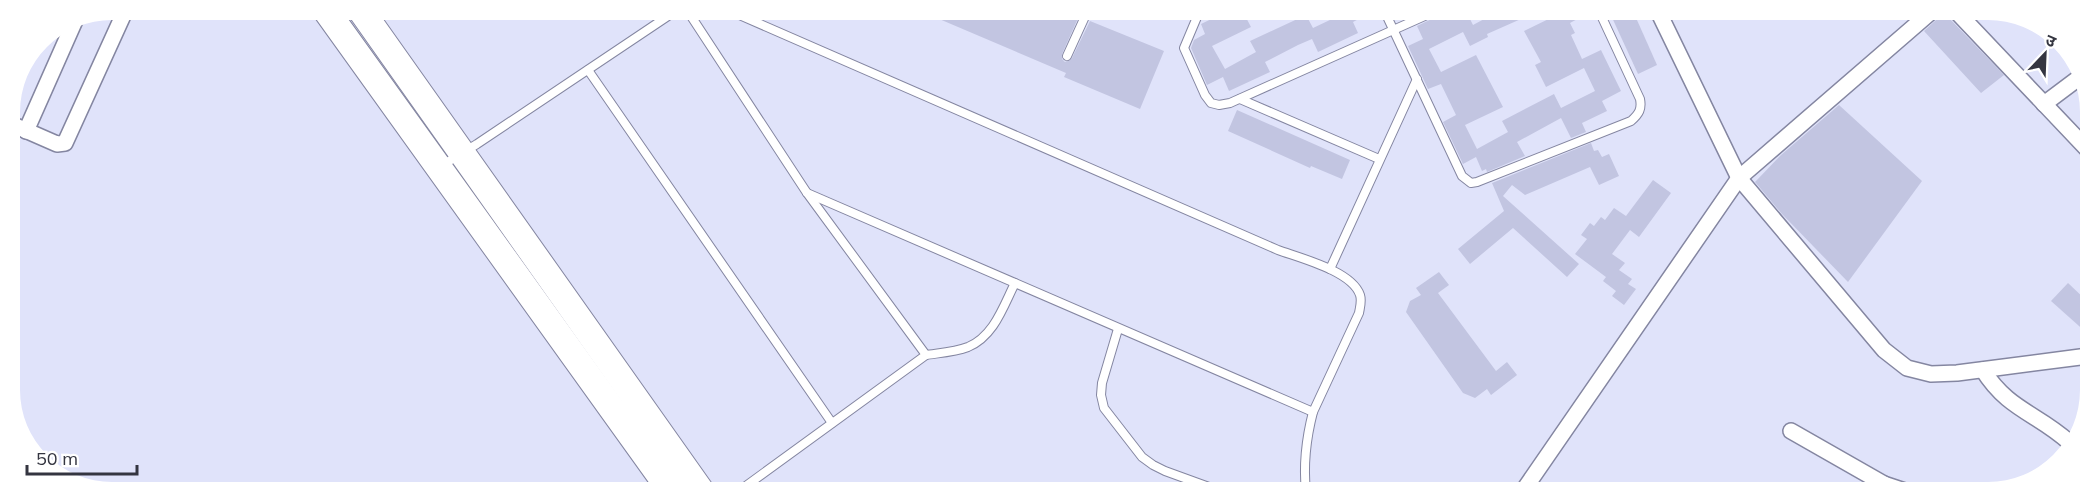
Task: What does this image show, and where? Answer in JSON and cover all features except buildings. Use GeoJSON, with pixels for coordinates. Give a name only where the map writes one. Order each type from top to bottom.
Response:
{"type":"FeatureCollection","features":[{"type":"Feature","properties":{"kind":"main road"},"geometry":{"type":"LineString","coordinates":[[332,19],[665,482]]}},
{"type":"Feature","properties":{"kind":"main road"},"geometry":{"type":"LineString","coordinates":[[367,19],[695,482]]}},
{"type":"Feature","properties":{"kind":"street"},"geometry":{"type":"LineString","coordinates":[[20,128],[57,144],[65,143],[121,19]]}},
{"type":"Feature","properties":{"kind":"street"},"geometry":{"type":"LineString","coordinates":[[1662,19],[1740,177],[1884,350],[1907,368],[1931,374],[2080,357]]}},
{"type":"Feature","properties":{"kind":"street"},"geometry":{"type":"LineString","coordinates":[[1530,481],[1740,177],[1923,19]]}},
{"type":"Feature","properties":{"kind":"street"},"geometry":{"type":"LineString","coordinates":[[1964,19],[2080,142]]}},
{"type":"Feature","properties":{"kind":"street"},"geometry":{"type":"LineString","coordinates":[[26,131],[71,30]]}},
{"type":"Feature","properties":{"kind":"street"},"geometry":{"type":"LineString","coordinates":[[2044,104],[2075,81]]}},
{"type":"Feature","properties":{"kind":"street"},"geometry":{"type":"LineString","coordinates":[[1983,369],[1992,385],[2004,398],[2064,439]]}},
{"type":"Feature","properties":{"kind":"street"},"geometry":{"type":"LineString","coordinates":[[1791,431],[1871,481]]}},
{"type":"Feature","properties":{"kind":"lane"},"geometry":{"type":"LineString","coordinates":[[438,167],[462,154],[664,19]]}},
{"type":"Feature","properties":{"kind":"lane"},"geometry":{"type":"LineString","coordinates":[[693,19],[807,193],[926,355]]}},
{"type":"Feature","properties":{"kind":"lane"},"geometry":{"type":"LineString","coordinates":[[749,19],[1278,250],[1330,269],[1351,281],[1360,294],[1359,314],[1313,412],[1305,444],[1305,481]]}},
{"type":"Feature","properties":{"kind":"lane"},"geometry":{"type":"LineString","coordinates":[[1067,56],[1084,19]]}},
{"type":"Feature","properties":{"kind":"lane"},"geometry":{"type":"LineString","coordinates":[[1196,19],[1184,48],[1211,103],[1219,105],[1240,99],[1418,19]]}},
{"type":"Feature","properties":{"kind":"lane"},"geometry":{"type":"LineString","coordinates":[[1388,19],[1462,176],[1471,183],[1631,120],[1640,111],[1640,99],[1603,19]]}},
{"type":"Feature","properties":{"kind":"lane"},"geometry":{"type":"LineString","coordinates":[[588,70],[832,423]]}},
{"type":"Feature","properties":{"kind":"lane"},"geometry":{"type":"LineString","coordinates":[[1330,269],[1417,79]]}},
{"type":"Feature","properties":{"kind":"lane"},"geometry":{"type":"LineString","coordinates":[[1240,99],[1379,159]]}},
{"type":"Feature","properties":{"kind":"lane"},"geometry":{"type":"LineString","coordinates":[[807,193],[1313,412]]}},
{"type":"Feature","properties":{"kind":"lane"},"geometry":{"type":"LineString","coordinates":[[752,482],[926,355],[966,348],[981,340],[991,331],[1015,283]]}},
{"type":"Feature","properties":{"kind":"lane"},"geometry":{"type":"LineString","coordinates":[[1118,329],[1102,383],[1101,395],[1104,408],[1142,457],[1165,471],[1194,481]]}}]}
